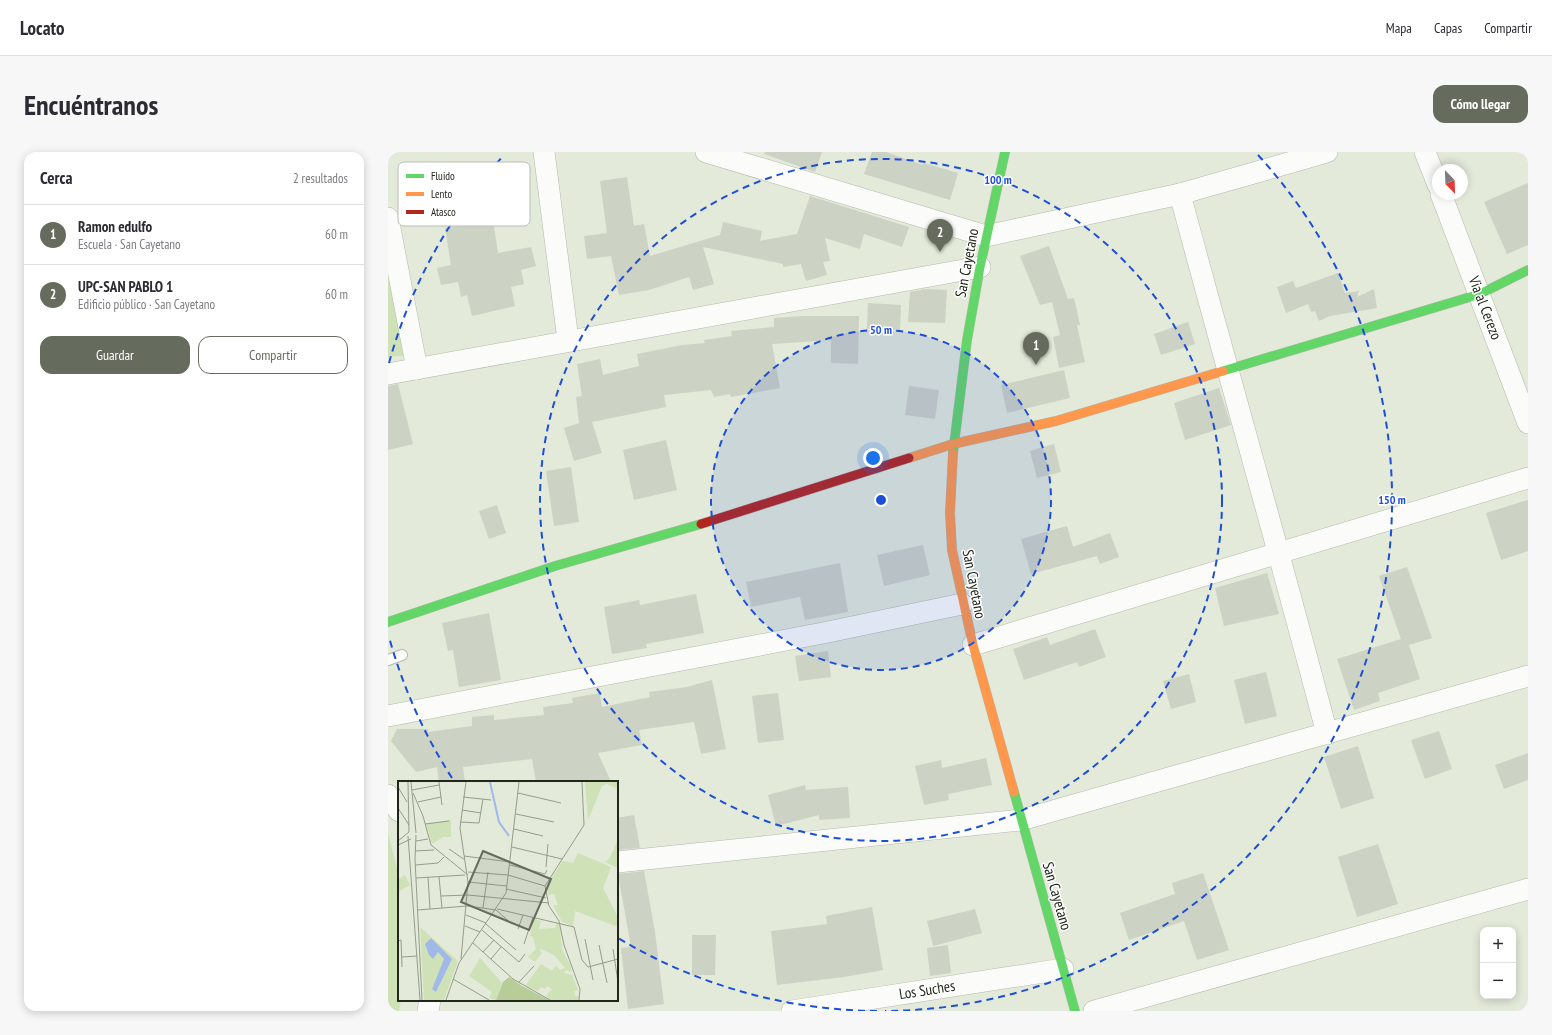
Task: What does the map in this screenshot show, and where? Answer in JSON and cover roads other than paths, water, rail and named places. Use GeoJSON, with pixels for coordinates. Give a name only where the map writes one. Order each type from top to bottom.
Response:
{"type":"FeatureCollection","features":[{"type":"Feature","properties":{"kind":"street"},"geometry":{"type":"LineString","coordinates":[[544,152],[568,340]]}},
{"type":"Feature","properties":{"kind":"street"},"geometry":{"type":"LineString","coordinates":[[706,152],[986,236],[1180,194],[1327,152]]}},
{"type":"Feature","properties":{"kind":"street","name":"San Cayetano"},"geometry":{"type":"LineString","coordinates":[[1005,152],[980,267],[967,340],[953,444],[950,520],[952,550],[962,604],[1075,1011]]}},
{"type":"Feature","properties":{"kind":"street"},"geometry":{"type":"LineString","coordinates":[[1425,152],[1432,170]]}},
{"type":"Feature","properties":{"kind":"street"},"geometry":{"type":"LineString","coordinates":[[1180,194],[1227,370],[1280,554],[1327,734]]}},
{"type":"Feature","properties":{"kind":"street","name":"Via al Cerezo"},"geometry":{"type":"LineString","coordinates":[[1443,200],[1528,423]]}},
{"type":"Feature","properties":{"kind":"street"},"geometry":{"type":"LineString","coordinates":[[388,218],[417,368]]}},
{"type":"Feature","properties":{"kind":"street"},"geometry":{"type":"LineString","coordinates":[[388,374],[568,340],[980,267]]}},
{"type":"Feature","properties":{"kind":"street"},"geometry":{"type":"LineString","coordinates":[[388,622],[556,566],[693,527],[953,444],[1056,421],[1480,294],[1528,270]]}},
{"type":"Feature","properties":{"kind":"street"},"geometry":{"type":"LineString","coordinates":[[973,645],[1280,554],[1528,478]]}},
{"type":"Feature","properties":{"kind":"street"},"geometry":{"type":"LineString","coordinates":[[388,716],[828,632],[962,604]]}},
{"type":"Feature","properties":{"kind":"street"},"geometry":{"type":"LineString","coordinates":[[618,862],[1021,820],[1528,676]]}},
{"type":"Feature","properties":{"kind":"street"},"geometry":{"type":"LineString","coordinates":[[388,795],[398,810]]}},
{"type":"Feature","properties":{"kind":"street"},"geometry":{"type":"LineString","coordinates":[[1094,1011],[1528,889]]}},
{"type":"Feature","properties":{"kind":"street","name":"Los Suches"},"geometry":{"type":"LineString","coordinates":[[792,1011],[1063,970]]}},
{"type":"Feature","properties":{"kind":"street"},"geometry":{"type":"LineString","coordinates":[[428,1011],[430,1001]]}},
{"type":"Feature","properties":{"kind":"lane"},"geometry":{"type":"LineString","coordinates":[[388,660],[402,655]]}},
{"type":"Feature","properties":{"kind":"place","name":"UPC-SAN PABLO 1"},"geometry":{"type":"Point","coordinates":[940,252]}},
{"type":"Feature","properties":{"kind":"place","name":"Ramon edulfo"},"geometry":{"type":"Point","coordinates":[1036,365]}}]}
